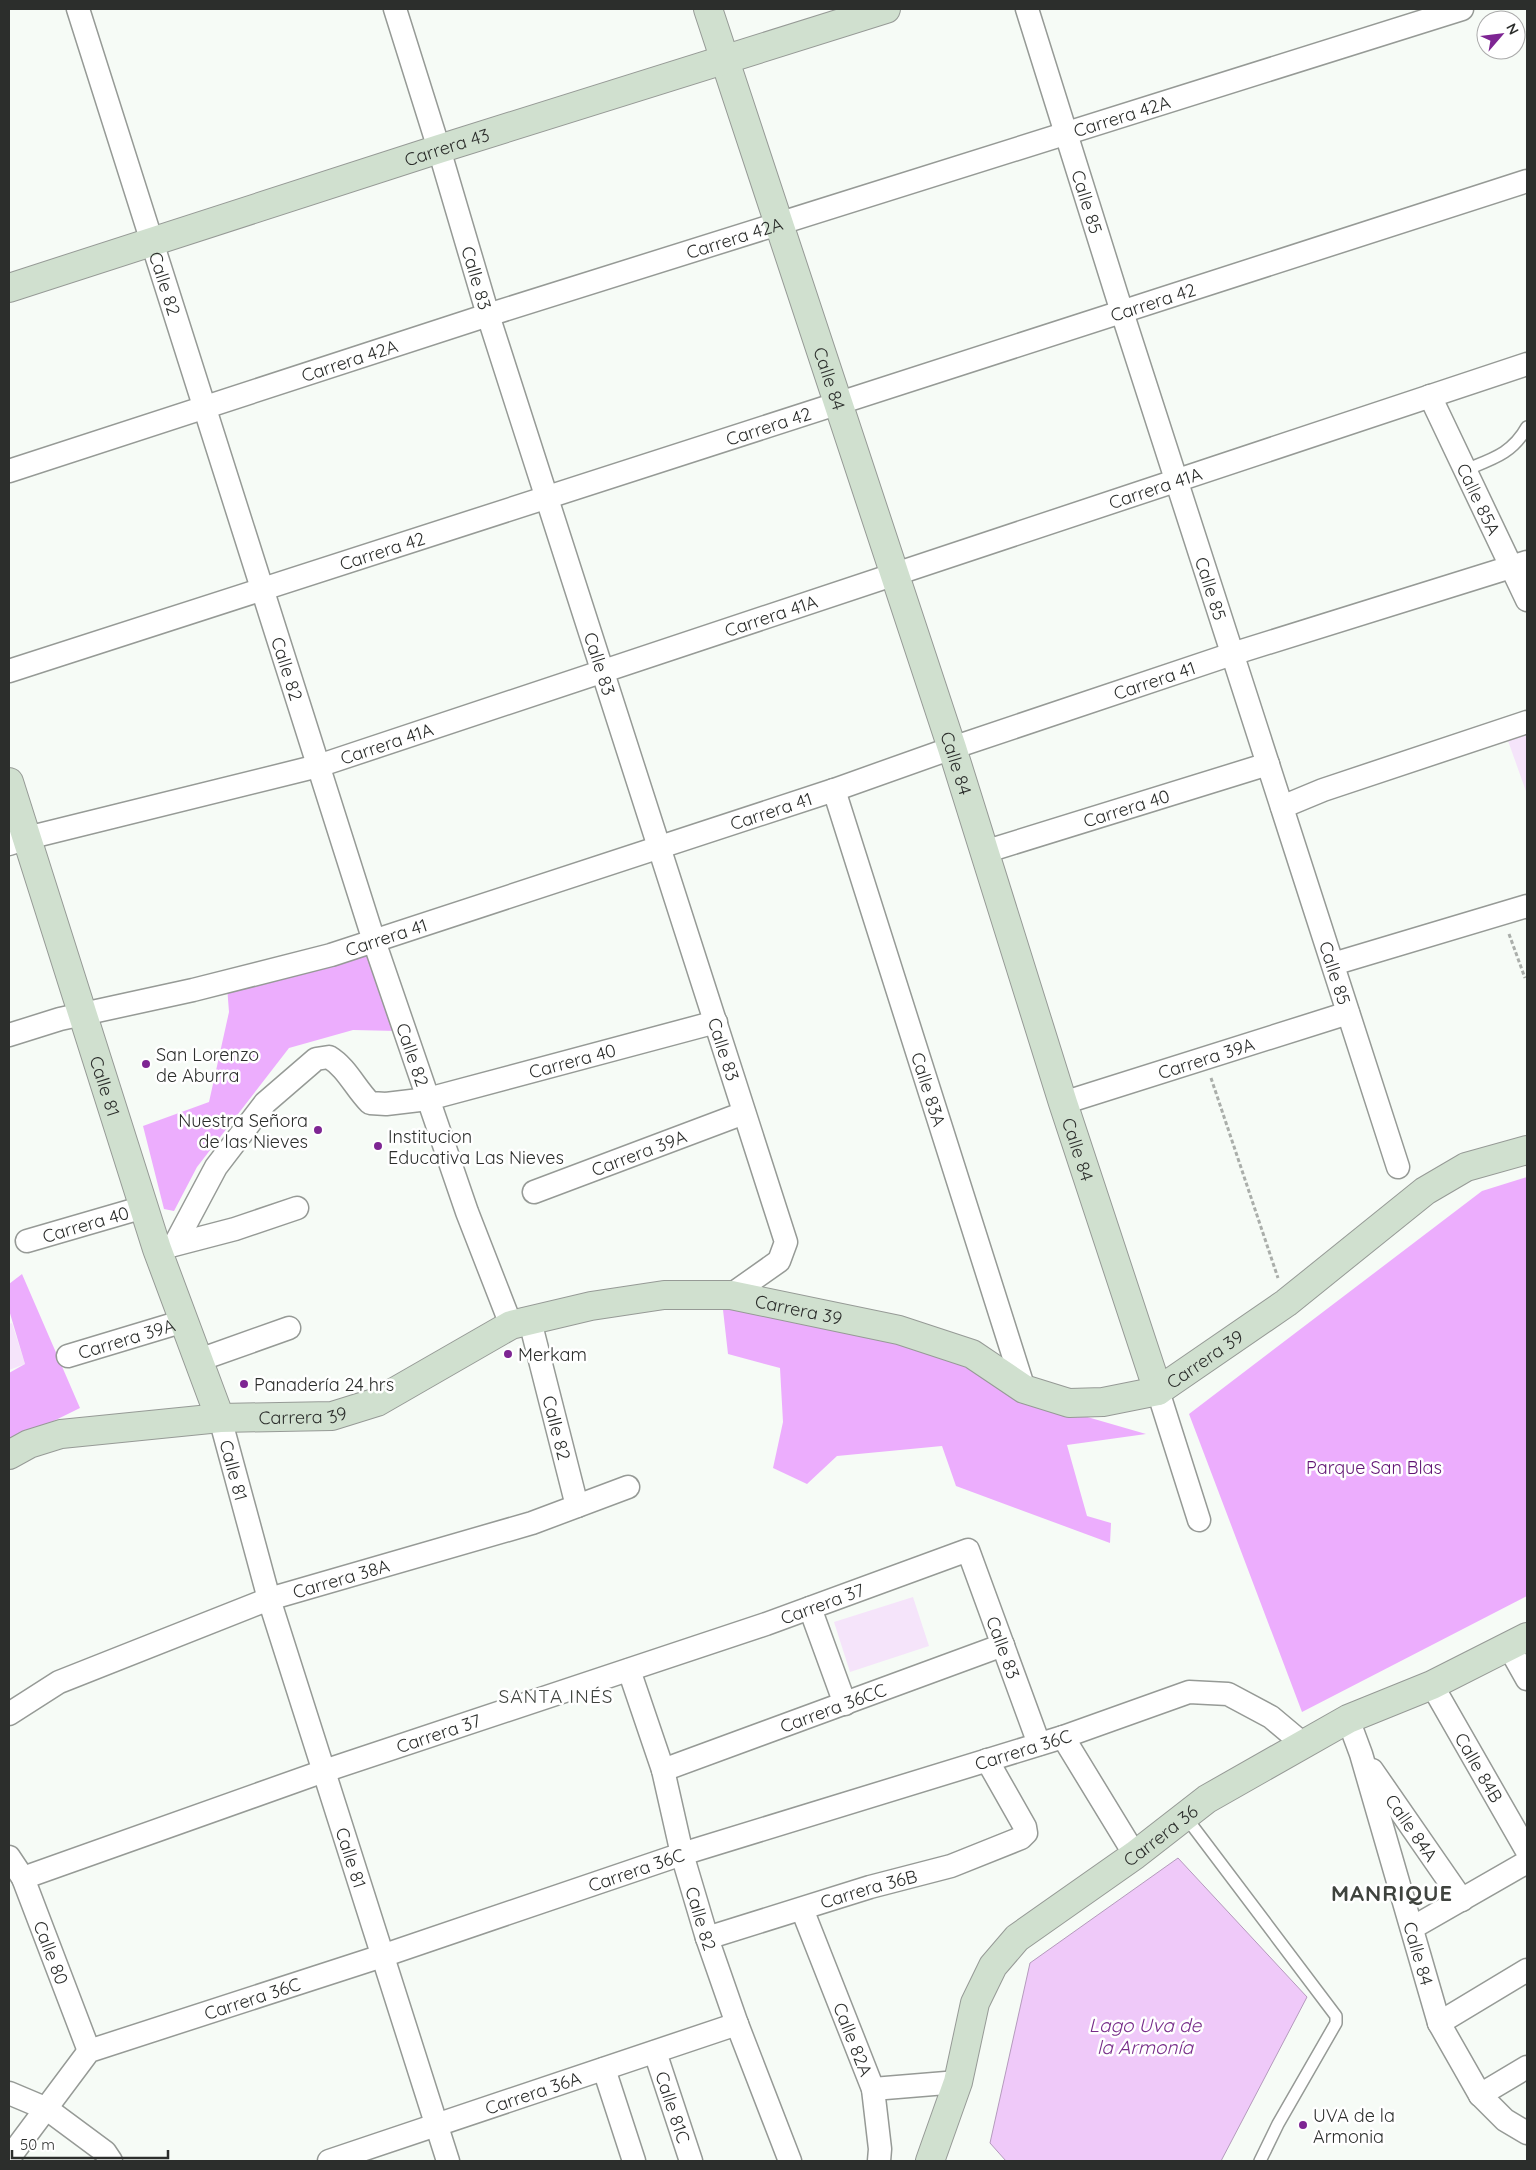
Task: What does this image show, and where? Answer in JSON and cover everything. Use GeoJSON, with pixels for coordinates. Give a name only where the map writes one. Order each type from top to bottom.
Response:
{"type":"FeatureCollection","features":[{"type":"Feature","properties":{"kind":"street","name":"Calle 82"},"geometry":{"type":"LineString","coordinates":[[78,9],[374,940],[467,1212],[521,1323],[577,1506]]}},
{"type":"Feature","properties":{"kind":"street","name":"Calle 83"},"geometry":{"type":"LineString","coordinates":[[395,9],[488,315],[786,1242],[779,1261],[731,1295]]}},
{"type":"Feature","properties":{"kind":"street","name":"Calle 84"},"geometry":{"type":"LineString","coordinates":[[708,9],[952,748],[1063,1103],[1158,1391],[1198,1520]]}},
{"type":"Feature","properties":{"kind":"street","name":"Carrera 43"},"geometry":{"type":"LineString","coordinates":[[9,288],[439,149],[886,9]]}},
{"type":"Feature","properties":{"kind":"street","name":"Calle 85"},"geometry":{"type":"LineString","coordinates":[[1027,9],[1122,312],[1398,1167]]}},
{"type":"Feature","properties":{"kind":"street","name":"Carrera 42A"},"geometry":{"type":"LineString","coordinates":[[9,471],[488,315],[1462,9]]}},
{"type":"Feature","properties":{"kind":"street","name":"Carrera 42"},"geometry":{"type":"LineString","coordinates":[[9,671],[1527,181]]}},
{"type":"Feature","properties":{"kind":"street","name":"Carrera 41A"},"geometry":{"type":"LineString","coordinates":[[18,841],[318,766],[1527,364]]}},
{"type":"Feature","properties":{"kind":"street","name":"Calle 85A"},"geometry":{"type":"LineString","coordinates":[[1430,396],[1465,470],[1520,565],[1527,600]]}},
{"type":"Feature","properties":{"kind":"street","name":"Carrera 41"},"geometry":{"type":"LineString","coordinates":[[9,1035],[60,1018],[258,974],[332,955],[834,790],[952,748],[1232,654],[1520,565]]}},
{"type":"Feature","properties":{"kind":"street"},"geometry":{"type":"LineString","coordinates":[[1282,807],[1323,790],[1527,722]]}},
{"type":"Feature","properties":{"kind":"street","name":"Carrera 40"},"geometry":{"type":"LineString","coordinates":[[984,852],[1268,764]]}},
{"type":"Feature","properties":{"kind":"street","name":"Calle 81"},"geometry":{"type":"LineString","coordinates":[[9,782],[18,841],[82,1014],[144,1207],[166,1247],[184,1321],[220,1418],[269,1599],[448,2161]]}},
{"type":"Feature","properties":{"kind":"street","name":"Calle 83A"},"geometry":{"type":"LineString","coordinates":[[834,790],[1024,1389]]}},
{"type":"Feature","properties":{"kind":"street"},"geometry":{"type":"LineString","coordinates":[[1333,964],[1527,906]]}},
{"type":"Feature","properties":{"kind":"street","name":"Carrera 39A"},"geometry":{"type":"LineString","coordinates":[[1063,1103],[1348,1013]]}},
{"type":"Feature","properties":{"kind":"street","name":"Carrera 40"},"geometry":{"type":"LineString","coordinates":[[166,1247],[216,1167],[265,1103],[316,1059],[329,1057],[341,1065],[358,1090],[370,1103],[386,1104],[428,1099],[716,1022]]}},
{"type":"Feature","properties":{"kind":"street","name":"Carrera 39A"},"geometry":{"type":"LineString","coordinates":[[534,1192],[744,1114]]}},
{"type":"Feature","properties":{"kind":"street","name":"Carrera 39"},"geometry":{"type":"LineString","coordinates":[[9,1455],[29,1444],[61,1434],[220,1418],[332,1416],[377,1402],[521,1323],[591,1306],[664,1295],[731,1295],[899,1330],[972,1354],[1024,1389],[1069,1403],[1103,1402],[1158,1391],[1286,1303],[1425,1191],[1466,1167],[1527,1150]]}},
{"type":"Feature","properties":{"kind":"street","name":"Carrera 40"},"geometry":{"type":"LineString","coordinates":[[27,1241],[144,1207]]}},
{"type":"Feature","properties":{"kind":"street"},"geometry":{"type":"LineString","coordinates":[[166,1247],[235,1229],[297,1208]]}},
{"type":"Feature","properties":{"kind":"street","name":"Carrera 39A"},"geometry":{"type":"LineString","coordinates":[[68,1356],[184,1321]]}},
{"type":"Feature","properties":{"kind":"street"},"geometry":{"type":"LineString","coordinates":[[199,1360],[289,1328]]}},
{"type":"Feature","properties":{"kind":"street","name":"Carrera 38A"},"geometry":{"type":"LineString","coordinates":[[9,1714],[59,1682],[269,1599],[532,1524],[628,1487]]}},
{"type":"Feature","properties":{"kind":"street","name":"Calle 83"},"geometry":{"type":"LineString","coordinates":[[968,1550],[1039,1744]]}},
{"type":"Feature","properties":{"kind":"street","name":"Carrera 37"},"geometry":{"type":"LineString","coordinates":[[23,1878],[324,1771],[810,1608],[968,1550]]}},
{"type":"Feature","properties":{"kind":"street"},"geometry":{"type":"LineString","coordinates":[[810,1608],[845,1704]]}},
{"type":"Feature","properties":{"kind":"street"},"geometry":{"type":"LineString","coordinates":[[1518,1642],[1527,1679]]}},
{"type":"Feature","properties":{"kind":"street","name":"Carrera 36"},"geometry":{"type":"LineString","coordinates":[[930,2161],[958,2082],[975,2003],[993,1966],[1017,1938],[1135,1855],[1207,1798],[1302,1743],[1348,1719],[1432,1685],[1518,1642]]}},
{"type":"Feature","properties":{"kind":"street","name":"Carrera 36CC"},"geometry":{"type":"LineString","coordinates":[[662,1770],[1003,1645]]}},
{"type":"Feature","properties":{"kind":"street","name":"Calle 82"},"geometry":{"type":"LineString","coordinates":[[629,1670],[662,1770],[682,1854],[707,1938],[737,2024],[790,2161]]}},
{"type":"Feature","properties":{"kind":"street","name":"Calle 84B"},"geometry":{"type":"LineString","coordinates":[[1432,1685],[1527,1851]]}},
{"type":"Feature","properties":{"kind":"street","name":"Carrera 36C"},"geometry":{"type":"LineString","coordinates":[[88,2051],[382,1956],[682,1854],[1063,1737],[1189,1692],[1228,1694],[1271,1717],[1302,1743]]}},
{"type":"Feature","properties":{"kind":"street","name":"Calle 84"},"geometry":{"type":"LineString","coordinates":[[1348,1719],[1361,1754],[1439,2023],[1480,2095],[1505,2120],[1527,2134]]}},
{"type":"Feature","properties":{"kind":"street"},"geometry":{"type":"LineString","coordinates":[[1063,1737],[1135,1855]]}},
{"type":"Feature","properties":{"kind":"street","name":"Calle 84A"},"geometry":{"type":"LineString","coordinates":[[1361,1754],[1462,1900]]}},
{"type":"Feature","properties":{"kind":"street","name":"Carrera 36B"},"geometry":{"type":"LineString","coordinates":[[707,1938],[772,1916],[802,1909],[870,1887],[951,1866],[1021,1838],[1026,1833],[1025,1827],[986,1760]]}},
{"type":"Feature","properties":{"kind":"street","name":"Calle 80"},"geometry":{"type":"LineString","coordinates":[[9,1857],[23,1878],[88,2051]]}},
{"type":"Feature","properties":{"kind":"street"},"geometry":{"type":"LineString","coordinates":[[1412,1928],[1527,1862]]}},
{"type":"Feature","properties":{"kind":"street","name":"Calle 82A"},"geometry":{"type":"LineString","coordinates":[[802,1909],[873,2089],[958,2082]]}},
{"type":"Feature","properties":{"kind":"street"},"geometry":{"type":"LineString","coordinates":[[1439,2023],[1527,1970]]}},
{"type":"Feature","properties":{"kind":"street","name":"Carrera 36A"},"geometry":{"type":"LineString","coordinates":[[329,2161],[737,2024]]}},
{"type":"Feature","properties":{"kind":"street"},"geometry":{"type":"LineString","coordinates":[[9,2158],[47,2110],[88,2051]]}},
{"type":"Feature","properties":{"kind":"street","name":"Calle 81C"},"geometry":{"type":"LineString","coordinates":[[655,2052],[691,2161]]}},
{"type":"Feature","properties":{"kind":"street"},"geometry":{"type":"LineString","coordinates":[[1480,2095],[1527,2067]]}},
{"type":"Feature","properties":{"kind":"street"},"geometry":{"type":"LineString","coordinates":[[604,2069],[634,2161]]}},
{"type":"Feature","properties":{"kind":"street"},"geometry":{"type":"LineString","coordinates":[[873,2089],[880,2161]]}},
{"type":"Feature","properties":{"kind":"street"},"geometry":{"type":"LineString","coordinates":[[9,2093],[47,2110],[105,2152],[111,2161]]}},
{"type":"Feature","properties":{"kind":"lane"},"geometry":{"type":"LineString","coordinates":[[1465,470],[1504,454],[1514,446],[1527,426]]}},
{"type":"Feature","properties":{"kind":"lane"},"geometry":{"type":"LineString","coordinates":[[1185,1816],[1336,2016],[1336,2023],[1278,2124],[1260,2161]]}},
{"type":"Feature","properties":{"kind":"path"},"geometry":{"type":"LineString","coordinates":[[1501,914],[1525,978]]}},
{"type":"Feature","properties":{"kind":"path"},"geometry":{"type":"LineString","coordinates":[[1204,1058],[1286,1303]]}},
{"type":"Feature","properties":{"kind":"shaded area"},"geometry":{"type":"Polygon","coordinates":[[[1527,733],[1527,794],[1507,738],[1527,733]]]}},
{"type":"Feature","properties":{"kind":"shaded area"},"geometry":{"type":"Polygon","coordinates":[[[12,1323],[25,1364],[9,1370],[9,1324],[12,1323]]]}},
{"type":"Feature","properties":{"kind":"shaded area"},"geometry":{"type":"Polygon","coordinates":[[[913,1597],[929,1646],[850,1672],[834,1622],[913,1597]]]}},
{"type":"Feature","properties":{"kind":"green space"},"geometry":{"type":"Polygon","coordinates":[[[370,949],[398,1031],[353,1030],[289,1048],[197,1167],[174,1211],[164,1209],[143,1126],[209,1102],[229,1012],[227,986],[370,949]]]}},
{"type":"Feature","properties":{"kind":"green space","name":"Parque San Blas"},"geometry":{"type":"Polygon","coordinates":[[[1527,1177],[1527,1596],[1302,1712],[1189,1414],[1482,1191],[1527,1177]]]}},
{"type":"Feature","properties":{"kind":"green space"},"geometry":{"type":"Polygon","coordinates":[[[22,1274],[80,1408],[9,1443],[9,1373],[25,1364],[9,1310],[9,1284],[22,1274]]]}},
{"type":"Feature","properties":{"kind":"green space"},"geometry":{"type":"Polygon","coordinates":[[[722,1301],[848,1329],[961,1361],[1070,1412],[1146,1434],[1067,1445],[1087,1516],[1111,1523],[1110,1543],[956,1486],[942,1446],[837,1456],[807,1484],[773,1468],[783,1422],[780,1368],[728,1354],[722,1301]]]}},
{"type":"Feature","properties":{"kind":"water","name":"Lago Uva de la Armonía"},"geometry":{"type":"Polygon","coordinates":[[[1178,1858],[1307,1997],[1221,2161],[1006,2161],[990,2143],[1030,1963],[1178,1858]]]}},
{"type":"Feature","properties":{"kind":"place","name":"San Lorenzo de Aburra"},"geometry":{"type":"Point","coordinates":[146,1064]}},
{"type":"Feature","properties":{"kind":"place","name":"Nuestra Señora de las Nieves"},"geometry":{"type":"Point","coordinates":[318,1130]}},
{"type":"Feature","properties":{"kind":"place","name":"Institucion Educativa Las Nieves"},"geometry":{"type":"Point","coordinates":[378,1146]}},
{"type":"Feature","properties":{"kind":"place","name":"Merkam"},"geometry":{"type":"Point","coordinates":[508,1354]}},
{"type":"Feature","properties":{"kind":"place","name":"Panadería 24 hrs"},"geometry":{"type":"Point","coordinates":[244,1384]}},
{"type":"Feature","properties":{"kind":"place","name":"UVA de la Armonia"},"geometry":{"type":"Point","coordinates":[1303,2125]}},
{"type":"Feature","properties":{"kind":"district","name":"SANTA INÉS"},"geometry":{"type":"Point","coordinates":[556,1696]}},
{"type":"Feature","properties":{"kind":"district","name":"MANRIQUE"},"geometry":{"type":"Point","coordinates":[1392,1893]}}]}
